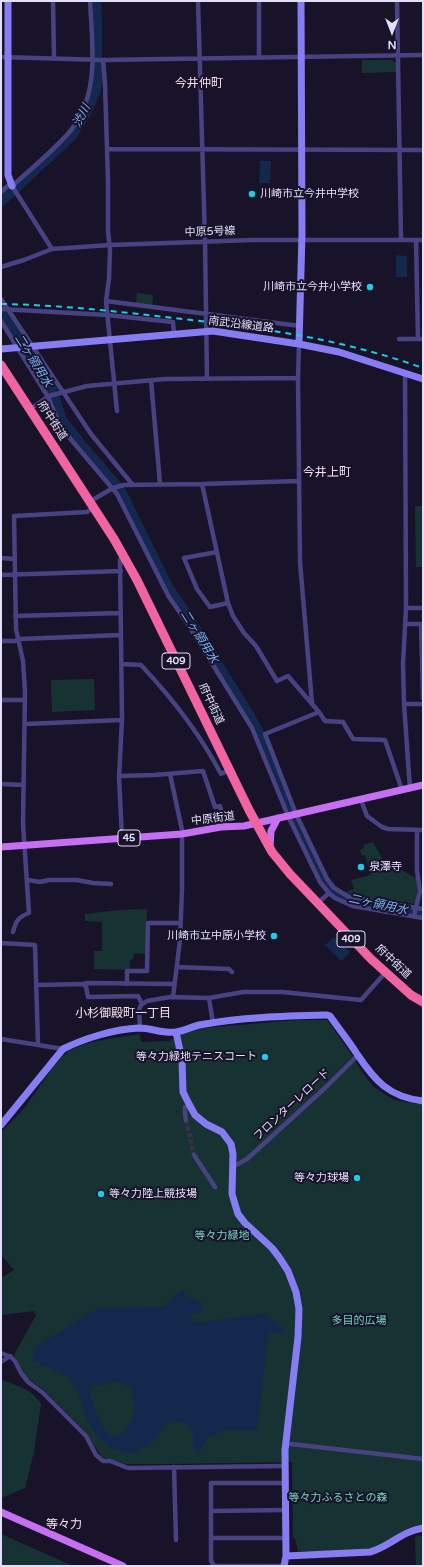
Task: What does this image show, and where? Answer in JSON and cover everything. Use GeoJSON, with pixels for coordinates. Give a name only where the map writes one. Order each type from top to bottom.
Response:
{"type":"FeatureCollection","features":[{"type":"Feature","properties":{"kind":"highway","name":"府中街道"},"geometry":{"type":"LineString","coordinates":[[1,365],[123,555],[143,590],[229,770],[256,824],[279,863],[385,973],[411,995],[423,1002]]}},
{"type":"Feature","properties":{"kind":"main road","name":"中原街道"},"geometry":{"type":"LineString","coordinates":[[1,847],[182,834],[225,827],[244,826],[278,818],[287,814],[296,814],[423,785]]}},
{"type":"Feature","properties":{"kind":"main road"},"geometry":{"type":"LineString","coordinates":[[270,848],[271,831],[278,818]]}},
{"type":"Feature","properties":{"kind":"main road"},"geometry":{"type":"LineString","coordinates":[[1,1512],[123,1566]]}},
{"type":"Feature","properties":{"kind":"street"},"geometry":{"type":"LineString","coordinates":[[8,1],[8,175],[11,185],[52,249]]}},
{"type":"Feature","properties":{"kind":"street"},"geometry":{"type":"LineString","coordinates":[[53,1],[54,58]]}},
{"type":"Feature","properties":{"kind":"street"},"geometry":{"type":"LineString","coordinates":[[1,192],[64,138],[73,128],[82,112],[92,80],[90,1]]}},
{"type":"Feature","properties":{"kind":"street"},"geometry":{"type":"LineString","coordinates":[[198,1],[205,241],[207,378]]}},
{"type":"Feature","properties":{"kind":"street"},"geometry":{"type":"LineString","coordinates":[[259,1],[259,58]]}},
{"type":"Feature","properties":{"kind":"street"},"geometry":{"type":"LineString","coordinates":[[302,1],[302,240],[298,378],[300,562],[312,704]]}},
{"type":"Feature","properties":{"kind":"street"},"geometry":{"type":"LineString","coordinates":[[397,1],[401,240]]}},
{"type":"Feature","properties":{"kind":"street"},"geometry":{"type":"LineString","coordinates":[[1,57],[103,60],[423,55]]}},
{"type":"Feature","properties":{"kind":"street"},"geometry":{"type":"LineString","coordinates":[[103,60],[107,149],[108,232],[110,245],[110,275],[106,301],[117,411]]}},
{"type":"Feature","properties":{"kind":"street"},"geometry":{"type":"LineString","coordinates":[[107,149],[423,150]]}},
{"type":"Feature","properties":{"kind":"street"},"geometry":{"type":"LineString","coordinates":[[399,339],[421,339],[416,240]]}},
{"type":"Feature","properties":{"kind":"street","name":"中原5号線"},"geometry":{"type":"LineString","coordinates":[[1,267],[52,249],[110,245],[205,241],[423,240]]}},
{"type":"Feature","properties":{"kind":"street"},"geometry":{"type":"LineString","coordinates":[[1,299],[4,309],[63,392],[90,434],[132,484]]}},
{"type":"Feature","properties":{"kind":"street"},"geometry":{"type":"LineString","coordinates":[[106,301],[300,326]]}},
{"type":"Feature","properties":{"kind":"street"},"geometry":{"type":"LineString","coordinates":[[4,309],[107,315],[173,322],[174,334]]}},
{"type":"Feature","properties":{"kind":"street"},"geometry":{"type":"LineString","coordinates":[[1,321],[49,397],[58,421],[68,436],[113,488],[132,522],[169,597],[187,623],[252,728],[287,814],[320,882],[329,893],[346,904],[423,918]]}},
{"type":"Feature","properties":{"kind":"street","name":"南武沿線道路"},"geometry":{"type":"LineString","coordinates":[[18,347],[207,331],[299,344],[339,352],[423,379]]}},
{"type":"Feature","properties":{"kind":"street"},"geometry":{"type":"LineString","coordinates":[[1,349],[18,347]]}},
{"type":"Feature","properties":{"kind":"street"},"geometry":{"type":"LineString","coordinates":[[406,373],[406,608],[403,664],[406,789]]}},
{"type":"Feature","properties":{"kind":"street"},"geometry":{"type":"LineString","coordinates":[[30,409],[56,394],[87,386],[151,380],[207,378],[298,378]]}},
{"type":"Feature","properties":{"kind":"street"},"geometry":{"type":"LineString","coordinates":[[151,380],[160,484]]}},
{"type":"Feature","properties":{"kind":"street"},"geometry":{"type":"LineString","coordinates":[[13,932],[18,919],[29,913],[28,880],[23,824],[25,700],[23,661],[16,629],[15,616],[14,516],[87,512],[91,505],[113,488],[123,485],[299,481]]}},
{"type":"Feature","properties":{"kind":"street"},"geometry":{"type":"LineString","coordinates":[[202,484],[232,616],[244,633],[256,646],[277,681],[288,676],[325,721],[343,722],[353,739],[385,740],[406,789]]}},
{"type":"Feature","properties":{"kind":"street"},"geometry":{"type":"LineString","coordinates":[[217,552],[184,558],[196,589],[210,607],[228,603]]}},
{"type":"Feature","properties":{"kind":"street"},"geometry":{"type":"LineString","coordinates":[[122,838],[119,776],[122,720],[120,560],[123,555]]}},
{"type":"Feature","properties":{"kind":"street"},"geometry":{"type":"LineString","coordinates":[[1,558],[14,558]]}},
{"type":"Feature","properties":{"kind":"street"},"geometry":{"type":"LineString","coordinates":[[1,575],[120,571]]}},
{"type":"Feature","properties":{"kind":"street"},"geometry":{"type":"LineString","coordinates":[[406,608],[423,608]]}},
{"type":"Feature","properties":{"kind":"street"},"geometry":{"type":"LineString","coordinates":[[15,616],[120,613]]}},
{"type":"Feature","properties":{"kind":"street"},"geometry":{"type":"LineString","coordinates":[[405,624],[422,624],[423,698]]}},
{"type":"Feature","properties":{"kind":"street"},"geometry":{"type":"LineString","coordinates":[[1,641],[121,635]]}},
{"type":"Feature","properties":{"kind":"street"},"geometry":{"type":"LineString","coordinates":[[121,664],[141,665],[162,687],[176,705],[201,740],[221,774],[229,770]]}},
{"type":"Feature","properties":{"kind":"street"},"geometry":{"type":"LineString","coordinates":[[1,700],[25,700]]}},
{"type":"Feature","properties":{"kind":"street"},"geometry":{"type":"LineString","coordinates":[[404,704],[423,704]]}},
{"type":"Feature","properties":{"kind":"street"},"geometry":{"type":"LineString","coordinates":[[319,712],[266,734],[296,814],[327,879],[334,888],[342,894],[356,899],[423,909]]}},
{"type":"Feature","properties":{"kind":"street"},"geometry":{"type":"LineString","coordinates":[[25,724],[122,720]]}},
{"type":"Feature","properties":{"kind":"street"},"geometry":{"type":"LineString","coordinates":[[119,776],[203,771],[215,807],[220,806],[225,827]]}},
{"type":"Feature","properties":{"kind":"street"},"geometry":{"type":"LineString","coordinates":[[170,774],[182,830],[182,890],[177,967],[173,997]]}},
{"type":"Feature","properties":{"kind":"street"},"geometry":{"type":"LineString","coordinates":[[1,784],[24,785]]}},
{"type":"Feature","properties":{"kind":"street"},"geometry":{"type":"LineString","coordinates":[[361,800],[367,816],[382,827],[388,829],[423,830]]}},
{"type":"Feature","properties":{"kind":"street"},"geometry":{"type":"LineString","coordinates":[[414,916],[420,891],[417,830]]}},
{"type":"Feature","properties":{"kind":"street"},"geometry":{"type":"LineString","coordinates":[[28,880],[40,882],[49,880],[77,880],[111,884]]}},
{"type":"Feature","properties":{"kind":"street"},"geometry":{"type":"LineString","coordinates":[[318,903],[329,893]]}},
{"type":"Feature","properties":{"kind":"street"},"geometry":{"type":"LineString","coordinates":[[127,984],[127,971],[147,971],[148,923],[180,923]]}},
{"type":"Feature","properties":{"kind":"street"},"geometry":{"type":"LineString","coordinates":[[1,943],[35,945],[38,1044]]}},
{"type":"Feature","properties":{"kind":"street"},"geometry":{"type":"LineString","coordinates":[[177,967],[229,969],[232,972]]}},
{"type":"Feature","properties":{"kind":"street"},"geometry":{"type":"LineString","coordinates":[[140,1028],[139,1010],[142,1004],[147,1001],[173,997],[209,998],[243,992],[282,992],[360,1000],[385,973]]}},
{"type":"Feature","properties":{"kind":"street"},"geometry":{"type":"LineString","coordinates":[[36,985],[85,985],[86,983],[175,984]]}},
{"type":"Feature","properties":{"kind":"street"},"geometry":{"type":"LineString","coordinates":[[85,985],[88,997],[138,996],[142,1004]]}},
{"type":"Feature","properties":{"kind":"street"},"geometry":{"type":"LineString","coordinates":[[209,998],[213,1023]]}},
{"type":"Feature","properties":{"kind":"street"},"geometry":{"type":"LineString","coordinates":[[1,1125],[4,1118],[63,1049],[88,1038],[140,1028],[176,1032],[198,1025],[282,1016],[330,1016],[370,1074],[400,1096],[423,1101]]}},
{"type":"Feature","properties":{"kind":"street"},"geometry":{"type":"LineString","coordinates":[[176,1032],[182,1060],[183,1092],[188,1104],[195,1115],[206,1124],[222,1132],[231,1144],[233,1154],[232,1194],[238,1214],[279,1257],[290,1275],[296,1292],[299,1309],[299,1326],[284,1466],[285,1483],[286,1556],[284,1566],[214,1566],[212,1564],[211,1538],[211,1483],[285,1483]]}},
{"type":"Feature","properties":{"kind":"street"},"geometry":{"type":"LineString","coordinates":[[1,1039],[63,1049]]}},
{"type":"Feature","properties":{"kind":"street","name":"フロンターレロード"},"geometry":{"type":"LineString","coordinates":[[236,1165],[247,1159],[326,1087],[358,1055]]}},
{"type":"Feature","properties":{"kind":"street"},"geometry":{"type":"LineString","coordinates":[[185,1107],[184,1114],[186,1120]]}},
{"type":"Feature","properties":{"kind":"street"},"geometry":{"type":"LineString","coordinates":[[194,1156],[215,1187]]}},
{"type":"Feature","properties":{"kind":"street"},"geometry":{"type":"LineString","coordinates":[[1,1353],[10,1356],[15,1361],[21,1373],[28,1382],[42,1392],[86,1436],[96,1455],[103,1461],[110,1461],[128,1468],[284,1466]]}},
{"type":"Feature","properties":{"kind":"street"},"geometry":{"type":"LineString","coordinates":[[1,1362],[10,1356]]}},
{"type":"Feature","properties":{"kind":"street"},"geometry":{"type":"LineString","coordinates":[[291,1444],[423,1459]]}},
{"type":"Feature","properties":{"kind":"street"},"geometry":{"type":"LineString","coordinates":[[174,1467],[176,1540]]}},
{"type":"Feature","properties":{"kind":"street"},"geometry":{"type":"LineString","coordinates":[[211,1511],[285,1510]]}},
{"type":"Feature","properties":{"kind":"street"},"geometry":{"type":"LineString","coordinates":[[286,1556],[370,1552],[379,1549],[404,1534],[423,1528]]}},
{"type":"Feature","properties":{"kind":"street"},"geometry":{"type":"LineString","coordinates":[[211,1538],[285,1538]]}},
{"type":"Feature","properties":{"kind":"green space"},"geometry":{"type":"Polygon","coordinates":[[[362,60],[392,60],[396,63],[396,72],[362,73],[362,60]]]}},
{"type":"Feature","properties":{"kind":"green space"},"geometry":{"type":"Polygon","coordinates":[[[137,293],[153,295],[152,306],[136,303],[137,293]]]}},
{"type":"Feature","properties":{"kind":"green space"},"geometry":{"type":"Polygon","coordinates":[[[415,506],[423,506],[423,567],[416,567],[415,506]]]}},
{"type":"Feature","properties":{"kind":"green space"},"geometry":{"type":"Polygon","coordinates":[[[94,679],[95,710],[52,712],[51,680],[94,679]]]}},
{"type":"Feature","properties":{"kind":"green space"},"geometry":{"type":"Polygon","coordinates":[[[373,842],[383,860],[416,878],[418,890],[415,904],[353,895],[346,892],[354,889],[351,880],[371,875],[365,855],[362,856],[360,850],[364,848],[363,845],[373,842]]]}},
{"type":"Feature","properties":{"kind":"green space"},"geometry":{"type":"Polygon","coordinates":[[[147,909],[146,954],[134,953],[133,959],[130,960],[130,970],[94,969],[94,951],[102,951],[102,922],[85,921],[85,914],[147,909]]]}},
{"type":"Feature","properties":{"kind":"green space","name":"等々力緑地"},"geometry":{"type":"Polygon","coordinates":[[[297,1020],[327,1020],[373,1086],[389,1097],[395,1100],[417,1104],[423,1090],[423,1526],[408,1529],[380,1546],[364,1550],[336,1552],[298,1551],[295,1539],[293,1537],[292,1462],[126,1464],[102,1457],[83,1429],[44,1390],[27,1378],[14,1355],[36,1315],[34,1311],[1,1315],[1,1278],[14,1270],[1,1255],[1,1132],[22,1110],[58,1061],[71,1050],[96,1041],[140,1034],[141,1042],[169,1041],[182,1034],[204,1028],[297,1020]]]}},
{"type":"Feature","properties":{"kind":"green space"},"geometry":{"type":"Polygon","coordinates":[[[2,1380],[29,1391],[41,1404],[34,1452],[25,1488],[1,1498],[1,1381],[2,1380]]]}},
{"type":"Feature","properties":{"kind":"green space"},"geometry":{"type":"Polygon","coordinates":[[[1,1534],[73,1566],[1,1566],[1,1534]]]}},
{"type":"Feature","properties":{"kind":"green space"},"geometry":{"type":"Polygon","coordinates":[[[423,1535],[423,1566],[416,1566],[415,1537],[423,1535]]]}},
{"type":"Feature","properties":{"kind":"water"},"geometry":{"type":"Polygon","coordinates":[[[260,161],[271,161],[270,183],[259,183],[260,161]]]}},
{"type":"Feature","properties":{"kind":"water"},"geometry":{"type":"Polygon","coordinates":[[[396,255],[407,256],[407,277],[396,277],[396,255]]]}},
{"type":"Feature","properties":{"kind":"water"},"geometry":{"type":"Polygon","coordinates":[[[334,937],[350,952],[341,961],[325,945],[334,937]]]}},
{"type":"Feature","properties":{"kind":"water"},"geometry":{"type":"Polygon","coordinates":[[[183,1290],[186,1296],[200,1303],[202,1309],[199,1314],[191,1312],[192,1323],[264,1314],[286,1331],[278,1333],[268,1332],[257,1431],[227,1429],[208,1437],[197,1453],[193,1445],[192,1430],[183,1422],[174,1420],[164,1426],[152,1442],[131,1454],[110,1448],[96,1435],[87,1420],[78,1392],[69,1377],[36,1362],[32,1362],[35,1347],[99,1308],[166,1307],[166,1303],[183,1290]],[[114,1381],[108,1384],[92,1386],[90,1389],[92,1402],[101,1425],[111,1435],[116,1437],[128,1427],[134,1409],[131,1388],[114,1381]]]}},
{"type":"Feature","properties":{"kind":"waterway","name":"渋川"},"geometry":{"type":"LineString","coordinates":[[1,201],[71,136],[86,112],[95,92],[97,79],[96,1]]}},
{"type":"Feature","properties":{"kind":"waterway","name":"二ヶ領用水"},"geometry":{"type":"LineString","coordinates":[[1,311],[51,388],[61,419],[81,445],[120,490],[168,588],[250,717],[263,742],[289,808],[326,884],[345,899],[423,914]]}},
{"type":"Feature","properties":{"kind":"tunnel"},"geometry":{"type":"LineString","coordinates":[[186,1120],[194,1155]]}},
{"type":"Feature","properties":{"kind":"railway"},"geometry":{"type":"LineString","coordinates":[[1,304],[115,311],[274,331],[304,336],[364,350],[423,368]]}},
{"type":"Feature","properties":{"kind":"place","name":"川崎市立今井中学校"},"geometry":{"type":"Point","coordinates":[252,194]}},
{"type":"Feature","properties":{"kind":"place","name":"川崎市立今井小学校"},"geometry":{"type":"Point","coordinates":[370,287]}},
{"type":"Feature","properties":{"kind":"place","name":"泉澤寺"},"geometry":{"type":"Point","coordinates":[361,867]}},
{"type":"Feature","properties":{"kind":"place","name":"川崎市立中原小学校"},"geometry":{"type":"Point","coordinates":[274,936]}},
{"type":"Feature","properties":{"kind":"place","name":"等々力緑地テニスコート"},"geometry":{"type":"Point","coordinates":[265,1057]}},
{"type":"Feature","properties":{"kind":"place","name":"等々力球場"},"geometry":{"type":"Point","coordinates":[357,1178]}},
{"type":"Feature","properties":{"kind":"place","name":"等々力陸上競技場"},"geometry":{"type":"Point","coordinates":[101,1194]}},
{"type":"Feature","properties":{"kind":"district","name":"今井仲町"},"geometry":{"type":"Point","coordinates":[199,84]}},
{"type":"Feature","properties":{"kind":"district","name":"今井上町"},"geometry":{"type":"Point","coordinates":[327,473]}},
{"type":"Feature","properties":{"kind":"district","name":"小杉御殿町一丁目"},"geometry":{"type":"Point","coordinates":[123,1014]}},
{"type":"Feature","properties":{"kind":"district","name":"等々力"},"geometry":{"type":"Point","coordinates":[64,1525]}},
{"type":"Feature","properties":{"kind":"park label","name":"多目的広場"},"geometry":{"type":"Point","coordinates":[359,1321]}},
{"type":"Feature","properties":{"kind":"park label","name":"等々力ふるさとの森"},"geometry":{"type":"Point","coordinates":[338,1498]}}]}
